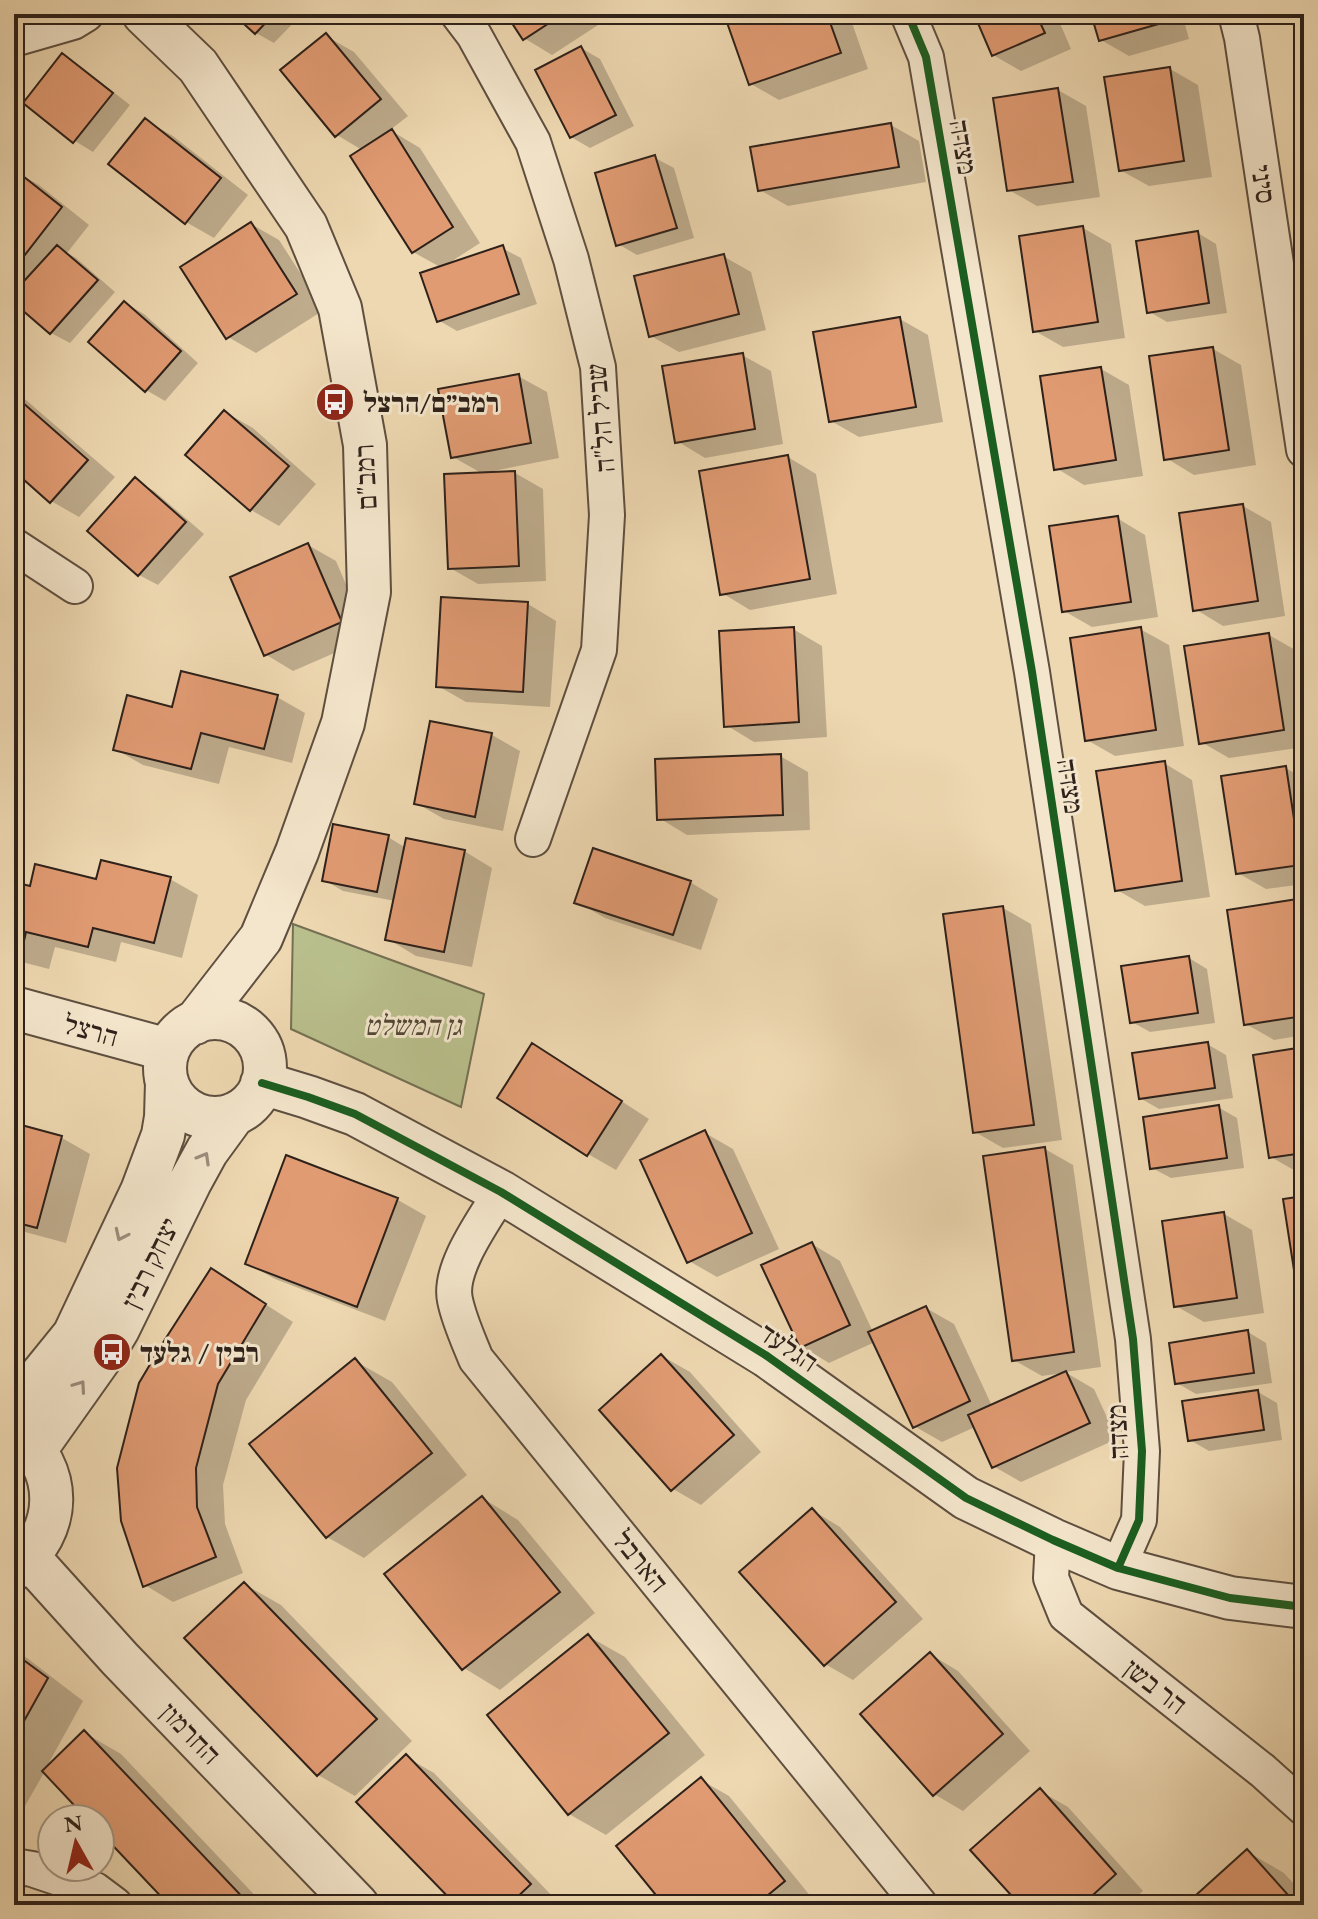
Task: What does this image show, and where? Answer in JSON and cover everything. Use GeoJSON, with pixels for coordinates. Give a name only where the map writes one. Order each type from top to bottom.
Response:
{"type":"FeatureCollection","features":[{"type":"Feature","properties":{"kind":"street"},"geometry":{"type":"LineString","coordinates":[[14,39],[73,22],[86,14]]}},
{"type":"Feature","properties":{"kind":"street","name":"רמב\"ם"},"geometry":{"type":"LineString","coordinates":[[144,14],[198,66],[306,226],[340,308],[365,445],[369,592],[343,723],[297,852],[261,938],[177,1052]]}},
{"type":"Feature","properties":{"kind":"street","name":"שביל הל\"ה"},"geometry":{"type":"LineString","coordinates":[[458,14],[474,35],[533,142],[571,259],[598,367],[607,515],[599,650],[533,839]]}},
{"type":"Feature","properties":{"kind":"street","name":"מצדה"},"geometry":{"type":"LineString","coordinates":[[908,14],[926,57],[1024,626],[1133,1339],[1142,1451],[1139,1520],[1118,1568]]}},
{"type":"Feature","properties":{"kind":"street","name":"סיני"},"geometry":{"type":"LineString","coordinates":[[1236,14],[1304,450]]}},
{"type":"Feature","properties":{"kind":"street"},"geometry":{"type":"LineString","coordinates":[[14,546],[75,586]]}},
{"type":"Feature","properties":{"kind":"street","name":"רמב\"ם"},"geometry":{"type":"LineString","coordinates":[[255,1038],[261,938]]}},
{"type":"Feature","properties":{"kind":"street","name":"הרצל"},"geometry":{"type":"LineString","coordinates":[[14,1008],[177,1052]]}},
{"type":"Feature","properties":{"kind":"street"},"geometry":{"type":"LineString","coordinates":[[214,1018],[241,1025],[255,1038],[265,1066],[259,1091],[249,1105],[234,1114],[216,1118],[198,1115],[176,1099],[177,1052],[214,1018]]}},
{"type":"Feature","properties":{"kind":"street","name":"יצחק רבין"},"geometry":{"type":"LineString","coordinates":[[14,1409],[74,1335],[142,1191],[163,1135],[177,1052]]}},
{"type":"Feature","properties":{"kind":"street","name":"הגלעד"},"geometry":{"type":"LineString","coordinates":[[262,1083],[355,1114],[501,1192],[767,1356],[966,1498],[1118,1568],[1230,1598],[1304,1607]]}},
{"type":"Feature","properties":{"kind":"street","name":"יצחק רבין"},"geometry":{"type":"LineString","coordinates":[[25,1439],[103,1354],[207,1151],[234,1114]]}},
{"type":"Feature","properties":{"kind":"street","name":"הארבל"},"geometry":{"type":"LineString","coordinates":[[501,1192],[458,1265],[453,1296],[476,1359],[920,1905]]}},
{"type":"Feature","properties":{"kind":"street"},"geometry":{"type":"LineString","coordinates":[[21,1563],[42,1538],[50,1516],[51,1493],[46,1470],[25,1439]]}},
{"type":"Feature","properties":{"kind":"street","name":"הר בשן"},"geometry":{"type":"LineString","coordinates":[[1053,1540],[1051,1578],[1066,1615],[1263,1771],[1304,1808]]}},
{"type":"Feature","properties":{"kind":"street","name":"החרמון"},"geometry":{"type":"LineString","coordinates":[[21,1563],[120,1659],[357,1905]]}},
{"type":"Feature","properties":{"kind":"street"},"geometry":{"type":"LineString","coordinates":[[14,1866],[95,1890],[115,1905]]}},
{"type":"Feature","properties":{"kind":"green space","name":"גן המשלט"},"geometry":{"type":"Polygon","coordinates":[[[293,924],[484,994],[461,1107],[291,1029],[293,924]]]}},
{"type":"Feature","properties":{"kind":"building"},"geometry":{"type":"Polygon","coordinates":[[[233,14],[274,14],[255,34],[233,14]]]}},
{"type":"Feature","properties":{"kind":"building"},"geometry":{"type":"Polygon","coordinates":[[[506,14],[563,14],[523,40],[506,14]]]}},
{"type":"Feature","properties":{"kind":"building"},"geometry":{"type":"Polygon","coordinates":[[[724,14],[827,14],[841,53],[749,85],[724,14]]]}},
{"type":"Feature","properties":{"kind":"building"},"geometry":{"type":"Polygon","coordinates":[[[974,14],[1036,14],[1045,33],[992,56],[974,14]]]}},
{"type":"Feature","properties":{"kind":"building"},"geometry":{"type":"Polygon","coordinates":[[[1091,14],[1160,14],[1162,23],[1099,41],[1091,14]]]}},
{"type":"Feature","properties":{"kind":"building"},"geometry":{"type":"Polygon","coordinates":[[[326,33],[381,99],[335,137],[280,70],[326,33]]]}},
{"type":"Feature","properties":{"kind":"building"},"geometry":{"type":"Polygon","coordinates":[[[581,46],[616,115],[570,138],[535,70],[581,46]]]}},
{"type":"Feature","properties":{"kind":"building"},"geometry":{"type":"Polygon","coordinates":[[[62,53],[113,93],[73,143],[23,103],[62,53]]]}},
{"type":"Feature","properties":{"kind":"building"},"geometry":{"type":"Polygon","coordinates":[[[1170,67],[1184,161],[1119,171],[1104,77],[1170,67]]]}},
{"type":"Feature","properties":{"kind":"building"},"geometry":{"type":"Polygon","coordinates":[[[1058,88],[1073,182],[1007,191],[993,98],[1058,88]]]}},
{"type":"Feature","properties":{"kind":"building"},"geometry":{"type":"Polygon","coordinates":[[[145,118],[221,178],[185,224],[108,164],[145,118]]]}},
{"type":"Feature","properties":{"kind":"building"},"geometry":{"type":"Polygon","coordinates":[[[891,123],[899,167],[758,191],[750,147],[891,123]]]}},
{"type":"Feature","properties":{"kind":"building"},"geometry":{"type":"Polygon","coordinates":[[[392,129],[453,227],[412,253],[350,156],[392,129]]]}},
{"type":"Feature","properties":{"kind":"building"},"geometry":{"type":"Polygon","coordinates":[[[655,155],[677,228],[616,246],[595,173],[655,155]]]}},
{"type":"Feature","properties":{"kind":"building"},"geometry":{"type":"Polygon","coordinates":[[[14,169],[62,207],[14,269],[14,169]]]}},
{"type":"Feature","properties":{"kind":"building"},"geometry":{"type":"Polygon","coordinates":[[[251,222],[297,294],[226,339],[180,267],[251,222]]]}},
{"type":"Feature","properties":{"kind":"building"},"geometry":{"type":"Polygon","coordinates":[[[1083,226],[1098,322],[1033,332],[1019,236],[1083,226]]]}},
{"type":"Feature","properties":{"kind":"building"},"geometry":{"type":"Polygon","coordinates":[[[1198,231],[1209,303],[1147,313],[1136,241],[1198,231]]]}},
{"type":"Feature","properties":{"kind":"building"},"geometry":{"type":"Polygon","coordinates":[[[57,245],[98,280],[50,334],[14,303],[14,292],[57,245]]]}},
{"type":"Feature","properties":{"kind":"building"},"geometry":{"type":"Polygon","coordinates":[[[503,245],[519,294],[437,322],[420,273],[503,245]]]}},
{"type":"Feature","properties":{"kind":"building"},"geometry":{"type":"Polygon","coordinates":[[[724,254],[739,314],[649,337],[634,276],[724,254]]]}},
{"type":"Feature","properties":{"kind":"building"},"geometry":{"type":"Polygon","coordinates":[[[124,301],[181,351],[145,392],[88,342],[124,301]]]}},
{"type":"Feature","properties":{"kind":"building"},"geometry":{"type":"Polygon","coordinates":[[[900,317],[916,407],[829,422],[813,332],[900,317]]]}},
{"type":"Feature","properties":{"kind":"building"},"geometry":{"type":"Polygon","coordinates":[[[1213,347],[1229,450],[1164,460],[1149,356],[1213,347]]]}},
{"type":"Feature","properties":{"kind":"building"},"geometry":{"type":"Polygon","coordinates":[[[743,353],[755,429],[675,443],[662,366],[743,353]]]}},
{"type":"Feature","properties":{"kind":"building"},"geometry":{"type":"Polygon","coordinates":[[[1101,367],[1116,460],[1054,470],[1040,376],[1101,367]]]}},
{"type":"Feature","properties":{"kind":"building"},"geometry":{"type":"Polygon","coordinates":[[[519,374],[531,443],[451,458],[438,389],[519,374]]]}},
{"type":"Feature","properties":{"kind":"building"},"geometry":{"type":"Polygon","coordinates":[[[14,395],[88,460],[50,503],[14,471],[14,395]]]}},
{"type":"Feature","properties":{"kind":"building"},"geometry":{"type":"Polygon","coordinates":[[[224,410],[289,466],[250,511],[185,455],[224,410]]]}},
{"type":"Feature","properties":{"kind":"building"},"geometry":{"type":"Polygon","coordinates":[[[788,455],[810,579],[720,595],[699,471],[788,455]]]}},
{"type":"Feature","properties":{"kind":"building"},"geometry":{"type":"Polygon","coordinates":[[[515,471],[519,566],[448,569],[444,474],[515,471]]]}},
{"type":"Feature","properties":{"kind":"building"},"geometry":{"type":"Polygon","coordinates":[[[135,477],[186,522],[138,576],[87,531],[135,477]]]}},
{"type":"Feature","properties":{"kind":"building"},"geometry":{"type":"Polygon","coordinates":[[[1243,504],[1258,601],[1193,611],[1179,513],[1243,504]]]}},
{"type":"Feature","properties":{"kind":"building"},"geometry":{"type":"Polygon","coordinates":[[[1118,516],[1131,602],[1062,612],[1049,526],[1118,516]]]}},
{"type":"Feature","properties":{"kind":"building"},"geometry":{"type":"Polygon","coordinates":[[[308,543],[342,622],[264,656],[230,577],[308,543]]]}},
{"type":"Feature","properties":{"kind":"building"},"geometry":{"type":"Polygon","coordinates":[[[441,597],[528,602],[523,692],[436,687],[441,597]]]}},
{"type":"Feature","properties":{"kind":"building"},"geometry":{"type":"Polygon","coordinates":[[[794,627],[799,722],[724,727],[719,631],[794,627]]]}},
{"type":"Feature","properties":{"kind":"building"},"geometry":{"type":"Polygon","coordinates":[[[1141,627],[1156,730],[1085,741],[1070,638],[1141,627]]]}},
{"type":"Feature","properties":{"kind":"building"},"geometry":{"type":"Polygon","coordinates":[[[1269,633],[1284,730],[1199,744],[1184,646],[1269,633]]]}},
{"type":"Feature","properties":{"kind":"building"},"geometry":{"type":"Polygon","coordinates":[[[181,671],[278,695],[264,749],[201,733],[191,769],[113,750],[127,695],[172,707],[181,671]]]}},
{"type":"Feature","properties":{"kind":"building"},"geometry":{"type":"Polygon","coordinates":[[[430,721],[492,733],[475,817],[414,804],[430,721]]]}},
{"type":"Feature","properties":{"kind":"building"},"geometry":{"type":"Polygon","coordinates":[[[781,754],[783,815],[657,820],[655,759],[781,754]]]}},
{"type":"Feature","properties":{"kind":"building"},"geometry":{"type":"Polygon","coordinates":[[[1165,761],[1182,881],[1115,891],[1096,771],[1165,761]]]}},
{"type":"Feature","properties":{"kind":"building"},"geometry":{"type":"Polygon","coordinates":[[[1286,766],[1301,865],[1236,874],[1221,776],[1286,766]]]}},
{"type":"Feature","properties":{"kind":"building"},"geometry":{"type":"Polygon","coordinates":[[[333,824],[389,835],[377,892],[322,881],[333,824]]]}},
{"type":"Feature","properties":{"kind":"building"},"geometry":{"type":"Polygon","coordinates":[[[406,838],[465,850],[444,952],[385,940],[406,838]]]}},
{"type":"Feature","properties":{"kind":"building"},"geometry":{"type":"Polygon","coordinates":[[[593,848],[691,881],[673,935],[574,903],[593,848]]]}},
{"type":"Feature","properties":{"kind":"building"},"geometry":{"type":"Polygon","coordinates":[[[101,860],[171,877],[154,943],[93,928],[88,947],[26,932],[21,954],[14,952],[14,882],[30,886],[35,864],[96,879],[101,860]]]}},
{"type":"Feature","properties":{"kind":"building"},"geometry":{"type":"Polygon","coordinates":[[[1304,898],[1304,1016],[1244,1025],[1227,910],[1304,898]]]}},
{"type":"Feature","properties":{"kind":"building"},"geometry":{"type":"Polygon","coordinates":[[[1003,906],[1034,1125],[973,1133],[943,914],[1003,906]]]}},
{"type":"Feature","properties":{"kind":"building"},"geometry":{"type":"Polygon","coordinates":[[[1189,956],[1198,1013],[1130,1023],[1121,966],[1189,956]]]}},
{"type":"Feature","properties":{"kind":"building"},"geometry":{"type":"Polygon","coordinates":[[[1208,1042],[1215,1088],[1139,1099],[1132,1053],[1208,1042]]]}},
{"type":"Feature","properties":{"kind":"building"},"geometry":{"type":"Polygon","coordinates":[[[532,1043],[622,1101],[587,1156],[497,1098],[532,1043]]]}},
{"type":"Feature","properties":{"kind":"building"},"geometry":{"type":"Polygon","coordinates":[[[1304,1047],[1304,1153],[1269,1158],[1253,1055],[1304,1047]]]}},
{"type":"Feature","properties":{"kind":"building"},"geometry":{"type":"Polygon","coordinates":[[[1219,1105],[1227,1158],[1150,1169],[1143,1117],[1219,1105]]]}},
{"type":"Feature","properties":{"kind":"building"},"geometry":{"type":"Polygon","coordinates":[[[14,1123],[62,1136],[37,1228],[14,1222],[14,1123]]]}},
{"type":"Feature","properties":{"kind":"building"},"geometry":{"type":"Polygon","coordinates":[[[705,1130],[752,1233],[687,1263],[640,1160],[705,1130]]]}},
{"type":"Feature","properties":{"kind":"building"},"geometry":{"type":"Polygon","coordinates":[[[1045,1147],[1074,1352],[1012,1361],[983,1156],[1045,1147]]]}},
{"type":"Feature","properties":{"kind":"building"},"geometry":{"type":"Polygon","coordinates":[[[286,1155],[398,1198],[357,1307],[245,1264],[286,1155]]]}},
{"type":"Feature","properties":{"kind":"building"},"geometry":{"type":"Polygon","coordinates":[[[1304,1196],[1304,1295],[1298,1296],[1283,1199],[1304,1196]]]}},
{"type":"Feature","properties":{"kind":"building"},"geometry":{"type":"Polygon","coordinates":[[[1224,1212],[1237,1298],[1174,1307],[1162,1221],[1224,1212]]]}},
{"type":"Feature","properties":{"kind":"building"},"geometry":{"type":"Polygon","coordinates":[[[812,1242],[850,1325],[800,1348],[761,1265],[812,1242]]]}},
{"type":"Feature","properties":{"kind":"building"},"geometry":{"type":"Polygon","coordinates":[[[211,1268],[266,1304],[218,1384],[196,1468],[197,1507],[216,1557],[143,1587],[121,1521],[117,1468],[139,1383],[211,1268]]]}},
{"type":"Feature","properties":{"kind":"building"},"geometry":{"type":"Polygon","coordinates":[[[926,1306],[970,1401],[913,1428],[868,1332],[926,1306]]]}},
{"type":"Feature","properties":{"kind":"building"},"geometry":{"type":"Polygon","coordinates":[[[1248,1330],[1254,1373],[1175,1384],[1169,1343],[1248,1330]]]}},
{"type":"Feature","properties":{"kind":"building"},"geometry":{"type":"Polygon","coordinates":[[[661,1354],[734,1435],[671,1491],[599,1410],[661,1354]]]}},
{"type":"Feature","properties":{"kind":"building"},"geometry":{"type":"Polygon","coordinates":[[[355,1358],[432,1453],[326,1538],[249,1444],[355,1358]]]}},
{"type":"Feature","properties":{"kind":"building"},"geometry":{"type":"Polygon","coordinates":[[[1066,1371],[1090,1423],[992,1468],[968,1415],[1066,1371]]]}},
{"type":"Feature","properties":{"kind":"building"},"geometry":{"type":"Polygon","coordinates":[[[1258,1390],[1264,1430],[1188,1441],[1182,1401],[1258,1390]]]}},
{"type":"Feature","properties":{"kind":"building"},"geometry":{"type":"Polygon","coordinates":[[[482,1496],[560,1592],[462,1670],[384,1574],[482,1496]]]}},
{"type":"Feature","properties":{"kind":"building"},"geometry":{"type":"Polygon","coordinates":[[[812,1508],[896,1602],[824,1666],[739,1572],[812,1508]]]}},
{"type":"Feature","properties":{"kind":"building"},"geometry":{"type":"Polygon","coordinates":[[[244,1582],[377,1719],[317,1776],[184,1638],[244,1582]]]}},
{"type":"Feature","properties":{"kind":"building"},"geometry":{"type":"Polygon","coordinates":[[[588,1634],[669,1733],[568,1815],[487,1715],[588,1634]]]}},
{"type":"Feature","properties":{"kind":"building"},"geometry":{"type":"Polygon","coordinates":[[[930,1652],[1003,1734],[933,1796],[860,1714],[930,1652]]]}},
{"type":"Feature","properties":{"kind":"building"},"geometry":{"type":"Polygon","coordinates":[[[14,1653],[48,1678],[14,1739],[14,1653]]]}},
{"type":"Feature","properties":{"kind":"building"},"geometry":{"type":"Polygon","coordinates":[[[84,1730],[250,1905],[169,1905],[116,1849],[116,1803],[72,1803],[42,1771],[84,1730]]]}},
{"type":"Feature","properties":{"kind":"building"},"geometry":{"type":"Polygon","coordinates":[[[406,1754],[531,1884],[509,1905],[456,1905],[356,1802],[406,1754]]]}},
{"type":"Feature","properties":{"kind":"building"},"geometry":{"type":"Polygon","coordinates":[[[701,1777],[785,1881],[756,1905],[664,1905],[616,1846],[701,1777]]]}},
{"type":"Feature","properties":{"kind":"building"},"geometry":{"type":"Polygon","coordinates":[[[1040,1788],[1116,1874],[1082,1905],[1020,1905],[970,1850],[1040,1788]]]}},
{"type":"Feature","properties":{"kind":"building"},"geometry":{"type":"Polygon","coordinates":[[[1247,1849],[1297,1905],[1185,1905],[1247,1849]]]}},
{"type":"Feature","properties":{"kind":"cycle path"},"geometry":{"type":"LineString","coordinates":[[908,14],[926,57],[1032,672],[1133,1339],[1142,1451],[1139,1520],[1118,1568]]}},
{"type":"Feature","properties":{"kind":"cycle path"},"geometry":{"type":"LineString","coordinates":[[262,1083],[355,1114],[501,1192],[767,1356],[966,1498],[1118,1568],[1230,1598],[1304,1607]]}},
{"type":"Feature","properties":{"kind":"place","name":"רמב״ם/הרצל"},"geometry":{"type":"Point","coordinates":[335,402]}},
{"type":"Feature","properties":{"kind":"place","name":"רבין / גלעד"},"geometry":{"type":"Point","coordinates":[112,1352]}}]}
